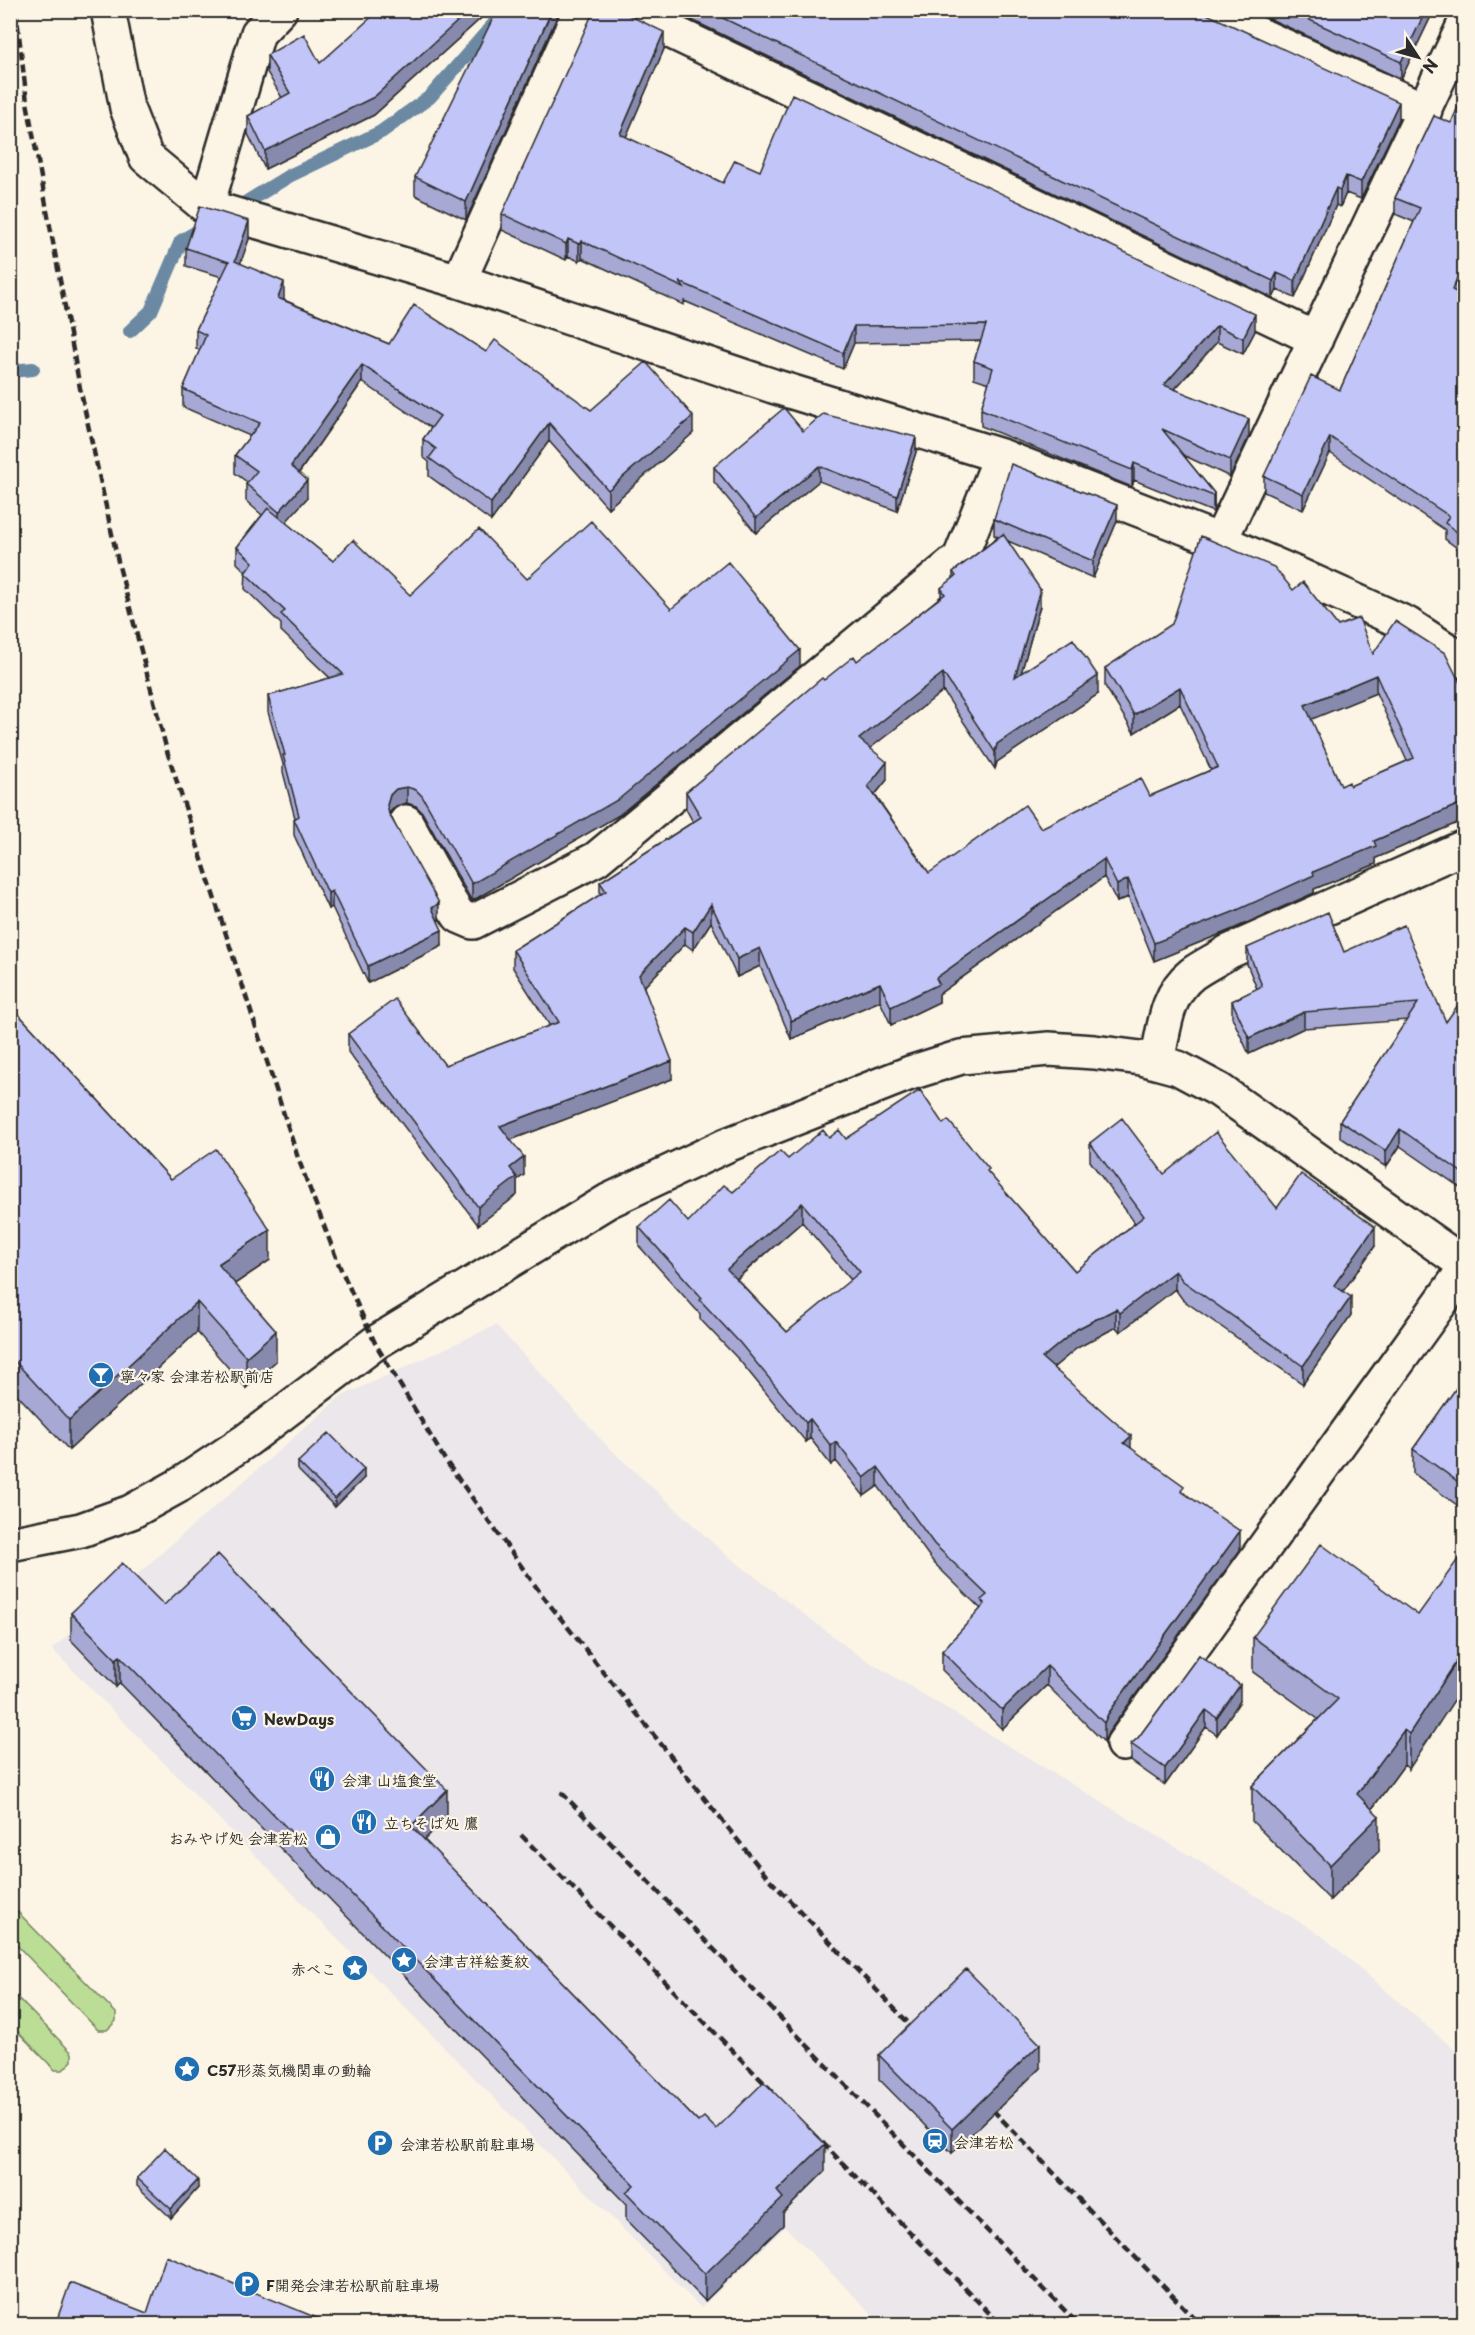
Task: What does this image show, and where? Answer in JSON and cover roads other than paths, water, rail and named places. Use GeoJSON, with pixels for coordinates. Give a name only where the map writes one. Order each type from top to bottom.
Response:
{"type":"FeatureCollection","features":[{"type":"Feature","properties":{"kind":"street"},"geometry":{"type":"LineString","coordinates":[[108,10],[127,108],[146,157],[205,206],[459,281],[773,386],[1001,456],[1220,541],[1407,624],[1464,661]]}},
{"type":"Feature","properties":{"kind":"street"},"geometry":{"type":"LineString","coordinates":[[205,206],[258,33],[280,10]]}},
{"type":"Feature","properties":{"kind":"street"},"geometry":{"type":"LineString","coordinates":[[459,281],[576,20],[584,10]]}},
{"type":"Feature","properties":{"kind":"street"},"geometry":{"type":"LineString","coordinates":[[626,10],[1316,339]]}},
{"type":"Feature","properties":{"kind":"street"},"geometry":{"type":"LineString","coordinates":[[1205,10],[1425,110]]}},
{"type":"Feature","properties":{"kind":"street"},"geometry":{"type":"LineString","coordinates":[[1220,541],[1464,25]]}},
{"type":"Feature","properties":{"kind":"street"},"geometry":{"type":"LineString","coordinates":[[406,822],[454,909],[459,916],[473,922],[596,859],[960,558],[1001,456]]}},
{"type":"Feature","properties":{"kind":"street"},"geometry":{"type":"LineString","coordinates":[[1157,1062],[1171,1000],[1176,990],[1193,973],[1228,952],[1464,847]]}},
{"type":"Feature","properties":{"kind":"street"},"geometry":{"type":"LineString","coordinates":[[10,1544],[81,1530],[130,1512],[178,1486],[247,1440],[375,1343],[608,1201],[727,1145],[910,1073],[962,1057],[1049,1049],[1094,1052],[1157,1062],[1178,1068],[1219,1090],[1464,1264]]}},
{"type":"Feature","properties":{"kind":"street"},"geometry":{"type":"LineString","coordinates":[[1123,1744],[1464,1270]]}},
{"type":"Feature","properties":{"kind":"waterway"},"geometry":{"type":"LineString","coordinates":[[232,211],[289,176],[381,132],[430,97],[506,10]]}},
{"type":"Feature","properties":{"kind":"waterway"},"geometry":{"type":"LineString","coordinates":[[130,331],[151,311],[181,241],[205,227]]}},
{"type":"Feature","properties":{"kind":"waterway"},"geometry":{"type":"LineString","coordinates":[[10,371],[33,369]]}},
{"type":"Feature","properties":{"kind":"railway"},"geometry":{"type":"LineString","coordinates":[[16,10],[27,102],[80,388],[119,566],[167,751],[298,1158],[339,1265],[375,1343],[445,1460],[542,1595],[768,1878],[922,2037]]}},
{"type":"Feature","properties":{"kind":"railway"},"geometry":{"type":"LineString","coordinates":[[561,1792],[1078,2324]]}},
{"type":"Feature","properties":{"kind":"railway"},"geometry":{"type":"LineString","coordinates":[[521,1835],[775,2094]]}},
{"type":"Feature","properties":{"kind":"railway"},"geometry":{"type":"LineString","coordinates":[[983,2100],[1200,2324]]}},
{"type":"Feature","properties":{"kind":"railway"},"geometry":{"type":"LineString","coordinates":[[813,2133],[1000,2324]]}},
{"type":"Feature","properties":{"kind":"place","name":"寧々家 会津若松駅前店"},"geometry":{"type":"Point","coordinates":[101,1375]}},
{"type":"Feature","properties":{"kind":"place","name":"NewDays"},"geometry":{"type":"Point","coordinates":[244,1718]}},
{"type":"Feature","properties":{"kind":"place","name":"会津 山塩食堂"},"geometry":{"type":"Point","coordinates":[322,1779]}},
{"type":"Feature","properties":{"kind":"place","name":"立ちそば処 鷹"},"geometry":{"type":"Point","coordinates":[364,1822]}},
{"type":"Feature","properties":{"kind":"place","name":"おみやげ処 会津若松"},"geometry":{"type":"Point","coordinates":[328,1837]}},
{"type":"Feature","properties":{"kind":"place","name":"会津吉祥絵菱紋"},"geometry":{"type":"Point","coordinates":[404,1960]}},
{"type":"Feature","properties":{"kind":"place","name":"赤べこ"},"geometry":{"type":"Point","coordinates":[355,1968]}},
{"type":"Feature","properties":{"kind":"place","name":"C57形蒸気機関車の動輪"},"geometry":{"type":"Point","coordinates":[187,2069]}},
{"type":"Feature","properties":{"kind":"place","name":"会津若松"},"geometry":{"type":"Point","coordinates":[935,2141]}},
{"type":"Feature","properties":{"kind":"place","name":"会津若松駅前駐車場"},"geometry":{"type":"Point","coordinates":[380,2143]}},
{"type":"Feature","properties":{"kind":"place","name":"F開発会津若松駅前駐車場"},"geometry":{"type":"Point","coordinates":[247,2284]}}]}
